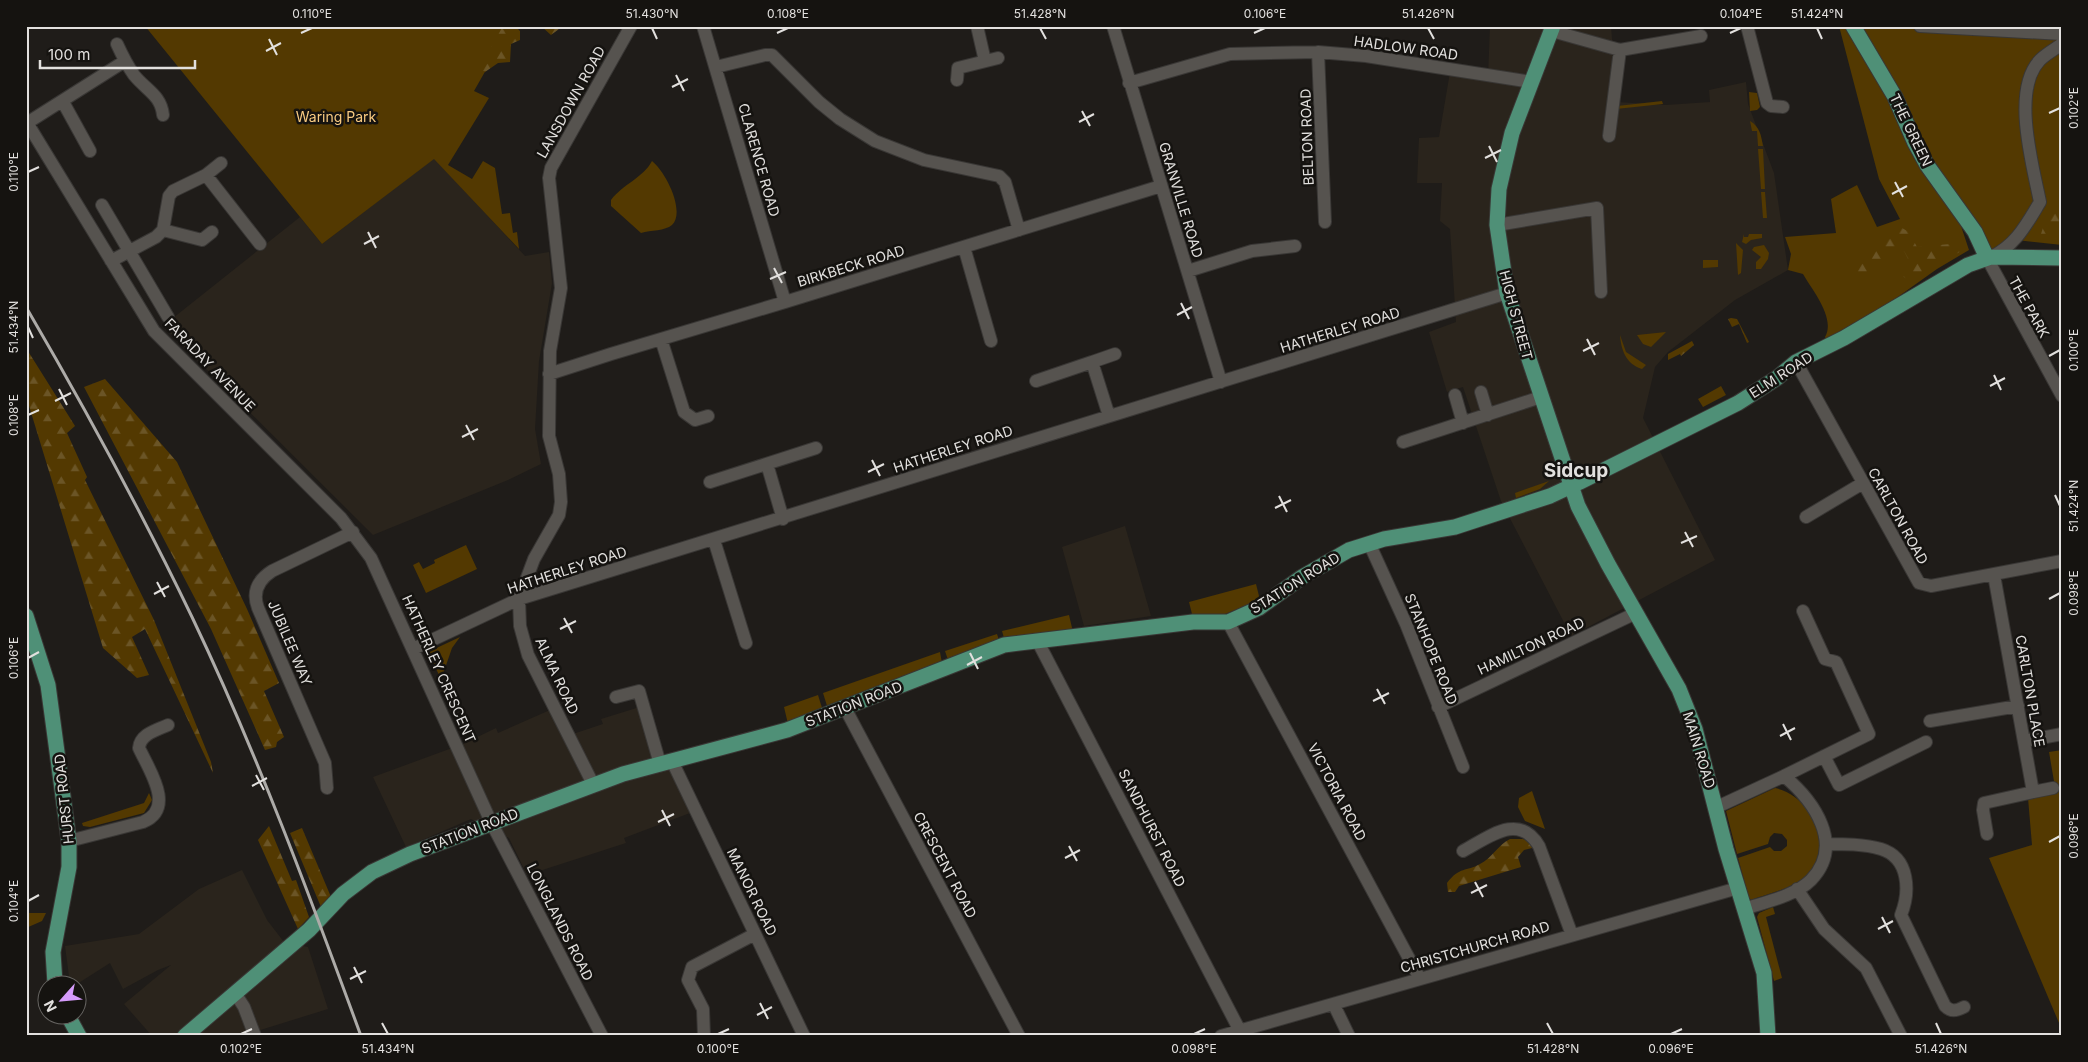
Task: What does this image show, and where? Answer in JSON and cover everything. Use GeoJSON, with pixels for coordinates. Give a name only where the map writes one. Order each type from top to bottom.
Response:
{"type":"FeatureCollection","features":[{"type":"Feature","properties":{"kind":"main road","name":"THE GREEN"},"geometry":{"type":"LineString","coordinates":[[1853,26],[1895,97],[1923,157],[1975,232],[1989,258]]}},
{"type":"Feature","properties":{"kind":"main road","name":"HIGH STREET"},"geometry":{"type":"LineString","coordinates":[[1553,29],[1512,133],[1505,157],[1499,189],[1497,225],[1508,293],[1571,486]]}},
{"type":"Feature","properties":{"kind":"main road"},"geometry":{"type":"LineString","coordinates":[[1989,258],[2062,258]]}},
{"type":"Feature","properties":{"kind":"main road","name":"ELM ROAD"},"geometry":{"type":"LineString","coordinates":[[1571,486],[1724,411],[1777,378],[1796,362],[1844,338],[1968,265],[1989,258]]}},
{"type":"Feature","properties":{"kind":"main road","name":"STATION ROAD"},"geometry":{"type":"LineString","coordinates":[[185,1036],[309,930],[343,894],[372,872],[410,854],[593,784],[774,734],[1004,645],[1193,622],[1228,622],[1259,608],[1329,560],[1349,550],[1369,543],[1455,527],[1538,500],[1571,486]]}},
{"type":"Feature","properties":{"kind":"main road","name":"MAIN ROAD"},"geometry":{"type":"LineString","coordinates":[[1571,486],[1578,506],[1608,564],[1681,694],[1695,730],[1738,888],[1764,973],[1768,1036]]}},
{"type":"Feature","properties":{"kind":"main road","name":"HURST ROAD"},"geometry":{"type":"LineString","coordinates":[[26,616],[49,693],[69,840],[68,873],[53,952],[54,974]]}},
{"type":"Feature","properties":{"kind":"main road"},"geometry":{"type":"LineString","coordinates":[[73,1024],[79,1035]]}},
{"type":"Feature","properties":{"kind":"street","name":"LANSDOWN ROAD"},"geometry":{"type":"LineString","coordinates":[[549,374],[553,330],[561,288],[549,178],[551,168],[631,26]]}},
{"type":"Feature","properties":{"kind":"street","name":"CLARENCE ROAD"},"geometry":{"type":"LineString","coordinates":[[703,26],[785,302]]}},
{"type":"Feature","properties":{"kind":"street"},"geometry":{"type":"LineString","coordinates":[[977,26],[985,61]]}},
{"type":"Feature","properties":{"kind":"street","name":"GRANVILLE ROAD"},"geometry":{"type":"LineString","coordinates":[[1113,26],[1221,382]]}},
{"type":"Feature","properties":{"kind":"street"},"geometry":{"type":"LineString","coordinates":[[1746,26],[1757,84],[1769,105],[1783,107]]}},
{"type":"Feature","properties":{"kind":"street"},"geometry":{"type":"LineString","coordinates":[[1920,26],[2062,34]]}},
{"type":"Feature","properties":{"kind":"street"},"geometry":{"type":"LineString","coordinates":[[1553,29],[1620,50],[1701,36]]}},
{"type":"Feature","properties":{"kind":"street"},"geometry":{"type":"LineString","coordinates":[[117,44],[125,61],[140,82],[157,96],[162,106],[163,116]]}},
{"type":"Feature","properties":{"kind":"street"},"geometry":{"type":"LineString","coordinates":[[1989,258],[2007,249],[2019,237],[2040,202],[2030,151],[2025,106],[2031,76],[2040,61],[2062,44]]}},
{"type":"Feature","properties":{"kind":"street"},"geometry":{"type":"LineString","coordinates":[[1609,136],[1620,50]]}},
{"type":"Feature","properties":{"kind":"street","name":"HADLOW ROAD"},"geometry":{"type":"LineString","coordinates":[[1129,82],[1230,54],[1318,52],[1366,56],[1532,82]]}},
{"type":"Feature","properties":{"kind":"street","name":"BELTON ROAD"},"geometry":{"type":"LineString","coordinates":[[1318,52],[1325,222]]}},
{"type":"Feature","properties":{"kind":"street"},"geometry":{"type":"LineString","coordinates":[[716,68],[764,55],[772,55],[819,102],[840,119],[875,141],[924,160],[999,176],[1004,182],[1019,230]]}},
{"type":"Feature","properties":{"kind":"street"},"geometry":{"type":"LineString","coordinates":[[957,80],[958,68],[998,58]]}},
{"type":"Feature","properties":{"kind":"street"},"geometry":{"type":"LineString","coordinates":[[27,122],[63,102],[96,78],[125,61]]}},
{"type":"Feature","properties":{"kind":"street"},"geometry":{"type":"LineString","coordinates":[[63,102],[90,151]]}},
{"type":"Feature","properties":{"kind":"street","name":"FARADAY AVENUE"},"geometry":{"type":"LineString","coordinates":[[27,122],[158,335],[354,532]]}},
{"type":"Feature","properties":{"kind":"street"},"geometry":{"type":"LineString","coordinates":[[111,261],[156,236],[163,230],[168,196],[172,191],[206,175],[221,163]]}},
{"type":"Feature","properties":{"kind":"street"},"geometry":{"type":"LineString","coordinates":[[206,175],[260,244]]}},
{"type":"Feature","properties":{"kind":"street","name":"BIRKBECK ROAD"},"geometry":{"type":"LineString","coordinates":[[549,374],[1161,186]]}},
{"type":"Feature","properties":{"kind":"street"},"geometry":{"type":"LineString","coordinates":[[102,205],[168,317]]}},
{"type":"Feature","properties":{"kind":"street"},"geometry":{"type":"LineString","coordinates":[[1497,225],[1597,208],[1601,292]]}},
{"type":"Feature","properties":{"kind":"street"},"geometry":{"type":"LineString","coordinates":[[163,230],[202,240],[212,232]]}},
{"type":"Feature","properties":{"kind":"street"},"geometry":{"type":"LineString","coordinates":[[1188,272],[1252,251],[1295,246]]}},
{"type":"Feature","properties":{"kind":"street"},"geometry":{"type":"LineString","coordinates":[[964,247],[991,342]]}},
{"type":"Feature","properties":{"kind":"street","name":"THE PARK"},"geometry":{"type":"LineString","coordinates":[[1989,258],[2062,396]]}},
{"type":"Feature","properties":{"kind":"street","name":"HATHERLEY ROAD"},"geometry":{"type":"LineString","coordinates":[[413,649],[518,599],[783,519],[1508,293]]}},
{"type":"Feature","properties":{"kind":"street"},"geometry":{"type":"LineString","coordinates":[[661,339],[684,412],[695,420],[708,416]]}},
{"type":"Feature","properties":{"kind":"street"},"geometry":{"type":"LineString","coordinates":[[1036,381],[1115,354]]}},
{"type":"Feature","properties":{"kind":"street"},"geometry":{"type":"LineString","coordinates":[[1092,362],[1109,416]]}},
{"type":"Feature","properties":{"kind":"street","name":"CARLTON ROAD"},"geometry":{"type":"LineString","coordinates":[[1796,362],[1919,583],[1931,586],[2062,561]]}},
{"type":"Feature","properties":{"kind":"street","name":"ALMA ROAD"},"geometry":{"type":"LineString","coordinates":[[549,374],[549,436],[560,474],[561,502],[559,515],[534,559],[518,599],[520,626],[528,655],[593,784]]}},
{"type":"Feature","properties":{"kind":"street"},"geometry":{"type":"LineString","coordinates":[[1481,392],[1488,415]]}},
{"type":"Feature","properties":{"kind":"street"},"geometry":{"type":"LineString","coordinates":[[1455,395],[1463,423]]}},
{"type":"Feature","properties":{"kind":"street"},"geometry":{"type":"LineString","coordinates":[[1403,442],[1541,397]]}},
{"type":"Feature","properties":{"kind":"street"},"geometry":{"type":"LineString","coordinates":[[710,482],[816,448]]}},
{"type":"Feature","properties":{"kind":"street"},"geometry":{"type":"LineString","coordinates":[[767,464],[783,519]]}},
{"type":"Feature","properties":{"kind":"street"},"geometry":{"type":"LineString","coordinates":[[1806,517],[1863,483]]}},
{"type":"Feature","properties":{"kind":"street","name":"HATHERLEY CRESCENT"},"geometry":{"type":"LineString","coordinates":[[354,532],[371,558],[491,822]]}},
{"type":"Feature","properties":{"kind":"street","name":"JUBILEE WAY"},"geometry":{"type":"LineString","coordinates":[[327,788],[325,763],[255,601],[256,592],[264,576],[354,532]]}},
{"type":"Feature","properties":{"kind":"street"},"geometry":{"type":"LineString","coordinates":[[714,540],[746,643]]}},
{"type":"Feature","properties":{"kind":"street","name":"STANHOPE ROAD"},"geometry":{"type":"LineString","coordinates":[[1369,543],[1406,624],[1463,767]]}},
{"type":"Feature","properties":{"kind":"street","name":"CARLTON PLACE"},"geometry":{"type":"LineString","coordinates":[[1994,575],[2033,792]]}},
{"type":"Feature","properties":{"kind":"street"},"geometry":{"type":"LineString","coordinates":[[1717,807],[1869,734],[1836,662],[1825,659],[1803,611]]}},
{"type":"Feature","properties":{"kind":"street","name":"HAMILTON ROAD"},"geometry":{"type":"LineString","coordinates":[[1438,707],[1636,613]]}},
{"type":"Feature","properties":{"kind":"street","name":"VICTORIA ROAD"},"geometry":{"type":"LineString","coordinates":[[1228,622],[1419,977]]}},
{"type":"Feature","properties":{"kind":"street","name":"SANDHURST ROAD"},"geometry":{"type":"LineString","coordinates":[[1037,640],[1240,1031]]}},
{"type":"Feature","properties":{"kind":"street","name":"MANOR ROAD"},"geometry":{"type":"LineString","coordinates":[[616,697],[639,691],[666,763],[755,934],[804,1036]]}},
{"type":"Feature","properties":{"kind":"street"},"geometry":{"type":"LineString","coordinates":[[1930,721],[2018,706]]}},
{"type":"Feature","properties":{"kind":"street","name":"CRESCENT ROAD"},"geometry":{"type":"LineString","coordinates":[[845,708],[1019,1036]]}},
{"type":"Feature","properties":{"kind":"street"},"geometry":{"type":"LineString","coordinates":[[69,840],[143,822],[153,816],[159,807],[160,794],[139,748],[139,742],[142,738],[168,725]]}},
{"type":"Feature","properties":{"kind":"street"},"geometry":{"type":"LineString","coordinates":[[2024,740],[2062,734]]}},
{"type":"Feature","properties":{"kind":"street"},"geometry":{"type":"LineString","coordinates":[[1824,756],[1838,785],[1926,742]]}},
{"type":"Feature","properties":{"kind":"street"},"geometry":{"type":"LineString","coordinates":[[1744,909],[1797,890],[1810,881],[1818,870],[1826,844],[1824,828],[1814,809],[1803,792],[1784,776]]}},
{"type":"Feature","properties":{"kind":"street"},"geometry":{"type":"LineString","coordinates":[[1987,834],[1983,810],[1984,802],[2053,788]]}},
{"type":"Feature","properties":{"kind":"street","name":"LONGLANDS ROAD"},"geometry":{"type":"LineString","coordinates":[[491,822],[602,1036]]}},
{"type":"Feature","properties":{"kind":"street"},"geometry":{"type":"LineString","coordinates":[[1463,851],[1508,829],[1524,830],[1534,836],[1572,935]]}},
{"type":"Feature","properties":{"kind":"street"},"geometry":{"type":"LineString","coordinates":[[1826,844],[1883,849],[1902,865],[1908,884],[1907,900],[1901,915],[1945,1006],[1949,1010],[1956,1011],[1964,1007]]}},
{"type":"Feature","properties":{"kind":"street","name":"CHRISTCHURCH ROAD"},"geometry":{"type":"LineString","coordinates":[[1221,1036],[1334,1005],[1419,977],[1738,888]]}},
{"type":"Feature","properties":{"kind":"street"},"geometry":{"type":"LineString","coordinates":[[1797,890],[1824,929],[1866,968],[1901,1036]]}},
{"type":"Feature","properties":{"kind":"street"},"geometry":{"type":"LineString","coordinates":[[704,1036],[704,1010],[688,980],[692,967],[755,934]]}},
{"type":"Feature","properties":{"kind":"street"},"geometry":{"type":"LineString","coordinates":[[235,993],[244,1007],[255,1036]]}},
{"type":"Feature","properties":{"kind":"street"},"geometry":{"type":"LineString","coordinates":[[1334,1005],[1349,1036]]}},
{"type":"Feature","properties":{"kind":"shaded area"},"geometry":{"type":"Polygon","coordinates":[[[1490,26],[1611,26],[1617,102],[1666,105],[1710,102],[1709,90],[1746,82],[1748,104],[1774,173],[1788,270],[1735,300],[1668,352],[1655,367],[1643,418],[1715,560],[1571,636],[1501,501],[1463,387],[1447,392],[1429,332],[1456,322],[1450,229],[1440,221],[1442,183],[1417,183],[1419,138],[1439,137],[1450,72],[1488,77],[1490,26]]]}},
{"type":"Feature","properties":{"kind":"shaded area"},"geometry":{"type":"Polygon","coordinates":[[[434,158],[525,256],[549,252],[552,283],[539,361],[535,429],[541,464],[508,480],[373,535],[163,326],[300,217],[322,244],[434,158]]]}},
{"type":"Feature","properties":{"kind":"shaded area"},"geometry":{"type":"Polygon","coordinates":[[[1125,526],[1151,616],[1084,626],[1062,547],[1125,526]]]}},
{"type":"Feature","properties":{"kind":"shaded area"},"geometry":{"type":"Polygon","coordinates":[[[643,706],[690,813],[624,838],[626,843],[527,875],[509,838],[471,819],[406,847],[373,777],[463,744],[496,728],[498,733],[550,710],[564,737],[603,724],[601,719],[643,706]]]}},
{"type":"Feature","properties":{"kind":"shaded area"},"geometry":{"type":"Polygon","coordinates":[[[242,870],[267,920],[284,942],[308,947],[328,1009],[254,1032],[255,1036],[152,1036],[124,1004],[171,965],[123,989],[110,963],[88,977],[88,974],[69,974],[65,946],[139,934],[199,889],[242,870]]]}},
{"type":"Feature","properties":{"kind":"green space","name":"Waring Park"},"geometry":{"type":"Polygon","coordinates":[[[145,26],[511,26],[474,91],[489,98],[448,165],[472,179],[483,161],[495,168],[502,214],[510,213],[513,233],[517,232],[519,249],[434,159],[322,244],[145,26]]]}},
{"type":"Feature","properties":{"kind":"green space"},"geometry":{"type":"Polygon","coordinates":[[[503,26],[515,26],[520,31],[520,40],[511,44],[510,62],[498,63],[485,72],[479,69],[503,26]]]}},
{"type":"Feature","properties":{"kind":"green space"},"geometry":{"type":"Polygon","coordinates":[[[541,26],[563,26],[551,35],[541,26]]]}},
{"type":"Feature","properties":{"kind":"green space"},"geometry":{"type":"Polygon","coordinates":[[[1839,26],[2062,26],[2062,245],[2016,240],[1987,258],[1960,223],[1969,250],[1937,269],[1829,346],[1825,337],[1828,329],[1827,321],[1817,296],[1803,274],[1788,270],[1791,254],[1785,237],[1836,233],[1831,199],[1857,185],[1877,227],[1900,219],[1879,179],[1839,26]]]}},
{"type":"Feature","properties":{"kind":"green space"},"geometry":{"type":"Polygon","coordinates":[[[1749,92],[1757,93],[1760,107],[1757,110],[1750,111],[1749,92]]]}},
{"type":"Feature","properties":{"kind":"green space"},"geometry":{"type":"Polygon","coordinates":[[[1662,101],[1663,104],[1616,109],[1617,106],[1662,101]]]}},
{"type":"Feature","properties":{"kind":"green space"},"geometry":{"type":"Polygon","coordinates":[[[1750,121],[1758,129],[1763,146],[1758,146],[1757,131],[1752,131],[1750,121]]]}},
{"type":"Feature","properties":{"kind":"green space"},"geometry":{"type":"Polygon","coordinates":[[[1758,149],[1763,149],[1765,189],[1761,189],[1758,149]]]}},
{"type":"Feature","properties":{"kind":"green space"},"geometry":{"type":"Polygon","coordinates":[[[652,161],[668,182],[677,210],[676,219],[669,227],[641,233],[611,206],[611,200],[643,172],[652,161]]]}},
{"type":"Feature","properties":{"kind":"green space"},"geometry":{"type":"Polygon","coordinates":[[[1761,192],[1765,192],[1767,218],[1763,218],[1761,192]]]}},
{"type":"Feature","properties":{"kind":"green space"},"geometry":{"type":"Polygon","coordinates":[[[2062,200],[2062,239],[2048,239],[2041,234],[2048,206],[2053,201],[2062,200]]]}},
{"type":"Feature","properties":{"kind":"green space"},"geometry":{"type":"Polygon","coordinates":[[[1902,228],[1909,232],[1917,247],[1961,243],[1963,250],[1910,281],[1899,274],[1910,263],[1904,251],[1894,254],[1858,278],[1852,277],[1852,269],[1902,228]]]}},
{"type":"Feature","properties":{"kind":"green space"},"geometry":{"type":"Polygon","coordinates":[[[1744,234],[1744,237],[1748,237],[1749,234],[1762,234],[1762,238],[1751,240],[1746,244],[1742,242],[1744,234]]]}},
{"type":"Feature","properties":{"kind":"green space"},"geometry":{"type":"Polygon","coordinates":[[[1736,243],[1743,250],[1741,273],[1738,275],[1736,243]]]}},
{"type":"Feature","properties":{"kind":"green space"},"geometry":{"type":"Polygon","coordinates":[[[1764,245],[1769,253],[1768,259],[1761,269],[1756,269],[1756,262],[1761,257],[1752,250],[1754,247],[1764,245]]]}},
{"type":"Feature","properties":{"kind":"green space"},"geometry":{"type":"Polygon","coordinates":[[[1703,260],[1718,260],[1718,267],[1703,268],[1703,260]]]}},
{"type":"Feature","properties":{"kind":"green space"},"geometry":{"type":"Polygon","coordinates":[[[1728,319],[1737,319],[1749,342],[1747,343],[1739,324],[1732,327],[1728,319]]]}},
{"type":"Feature","properties":{"kind":"green space"},"geometry":{"type":"Polygon","coordinates":[[[1666,332],[1651,347],[1643,344],[1637,335],[1666,332]]]}},
{"type":"Feature","properties":{"kind":"green space"},"geometry":{"type":"Polygon","coordinates":[[[1620,335],[1626,352],[1646,365],[1642,369],[1632,364],[1625,356],[1620,335]]]}},
{"type":"Feature","properties":{"kind":"green space"},"geometry":{"type":"Polygon","coordinates":[[[1692,341],[1694,345],[1681,356],[1680,354],[1668,360],[1668,354],[1692,341]]]}},
{"type":"Feature","properties":{"kind":"green space"},"geometry":{"type":"Polygon","coordinates":[[[26,348],[75,426],[67,433],[87,477],[85,480],[154,620],[211,762],[213,773],[145,629],[132,637],[149,675],[137,678],[103,648],[26,396],[26,348]]]}},
{"type":"Feature","properties":{"kind":"green space"},"geometry":{"type":"Polygon","coordinates":[[[105,379],[177,462],[247,609],[279,683],[264,691],[284,737],[277,742],[276,747],[265,750],[211,629],[84,387],[105,379]]]}},
{"type":"Feature","properties":{"kind":"green space"},"geometry":{"type":"Polygon","coordinates":[[[1721,386],[1726,395],[1703,407],[1698,399],[1721,386]]]}},
{"type":"Feature","properties":{"kind":"green space"},"geometry":{"type":"Polygon","coordinates":[[[1549,481],[1540,489],[1516,498],[1515,493],[1549,481]]]}},
{"type":"Feature","properties":{"kind":"green space"},"geometry":{"type":"Polygon","coordinates":[[[466,545],[477,569],[426,593],[413,565],[419,562],[423,569],[435,563],[434,560],[466,545]]]}},
{"type":"Feature","properties":{"kind":"green space"},"geometry":{"type":"Polygon","coordinates":[[[1256,584],[1260,600],[1220,616],[1193,618],[1189,602],[1256,584]]]}},
{"type":"Feature","properties":{"kind":"green space"},"geometry":{"type":"Polygon","coordinates":[[[1069,615],[1073,632],[1004,638],[1002,631],[1069,615]]]}},
{"type":"Feature","properties":{"kind":"green space"},"geometry":{"type":"Polygon","coordinates":[[[997,634],[999,640],[948,660],[945,651],[997,634]]]}},
{"type":"Feature","properties":{"kind":"green space"},"geometry":{"type":"Polygon","coordinates":[[[460,637],[452,648],[442,677],[439,675],[428,652],[460,637]]]}},
{"type":"Feature","properties":{"kind":"green space"},"geometry":{"type":"Polygon","coordinates":[[[940,652],[942,663],[828,709],[823,693],[940,652]]]}},
{"type":"Feature","properties":{"kind":"green space"},"geometry":{"type":"Polygon","coordinates":[[[818,695],[823,711],[788,724],[784,707],[818,695]]]}},
{"type":"Feature","properties":{"kind":"green space"},"geometry":{"type":"Polygon","coordinates":[[[2062,750],[2062,1030],[1989,858],[2032,845],[2028,798],[2056,793],[2049,752],[2062,750]]]}},
{"type":"Feature","properties":{"kind":"green space"},"geometry":{"type":"Polygon","coordinates":[[[1775,788],[1799,800],[1808,811],[1815,823],[1819,837],[1819,850],[1815,863],[1801,880],[1788,887],[1751,900],[1738,858],[1770,847],[1774,851],[1781,851],[1787,846],[1787,840],[1782,834],[1774,833],[1770,837],[1768,844],[1737,854],[1726,811],[1775,788]]]}},
{"type":"Feature","properties":{"kind":"green space"},"geometry":{"type":"Polygon","coordinates":[[[1532,791],[1545,829],[1525,821],[1518,807],[1519,798],[1532,791]]]}},
{"type":"Feature","properties":{"kind":"green space"},"geometry":{"type":"Polygon","coordinates":[[[149,793],[152,800],[144,813],[90,827],[83,826],[82,823],[144,803],[149,793]]]}},
{"type":"Feature","properties":{"kind":"green space"},"geometry":{"type":"Polygon","coordinates":[[[269,826],[292,881],[296,880],[309,917],[298,929],[258,840],[269,826]]]}},
{"type":"Feature","properties":{"kind":"green space"},"geometry":{"type":"Polygon","coordinates":[[[302,828],[331,897],[321,907],[290,833],[302,828]]]}},
{"type":"Feature","properties":{"kind":"green space"},"geometry":{"type":"Polygon","coordinates":[[[1510,839],[1523,839],[1533,844],[1532,848],[1524,850],[1518,857],[1521,867],[1459,886],[1455,892],[1448,892],[1447,883],[1456,874],[1484,861],[1510,839]]]}},
{"type":"Feature","properties":{"kind":"green space"},"geometry":{"type":"Polygon","coordinates":[[[1773,907],[1775,914],[1766,917],[1782,978],[1774,981],[1757,917],[1759,913],[1773,907]]]}},
{"type":"Feature","properties":{"kind":"green space"},"geometry":{"type":"Polygon","coordinates":[[[26,913],[46,913],[42,921],[26,928],[26,913]]]}},
{"type":"Feature","properties":{"kind":"railway"},"geometry":{"type":"LineString","coordinates":[[26,307],[133,499],[173,577],[216,668],[281,824],[361,1036]]}},
{"type":"Feature","properties":{"kind":"district","name":"Sidcup"},"geometry":{"type":"Point","coordinates":[1576,470]}}]}
